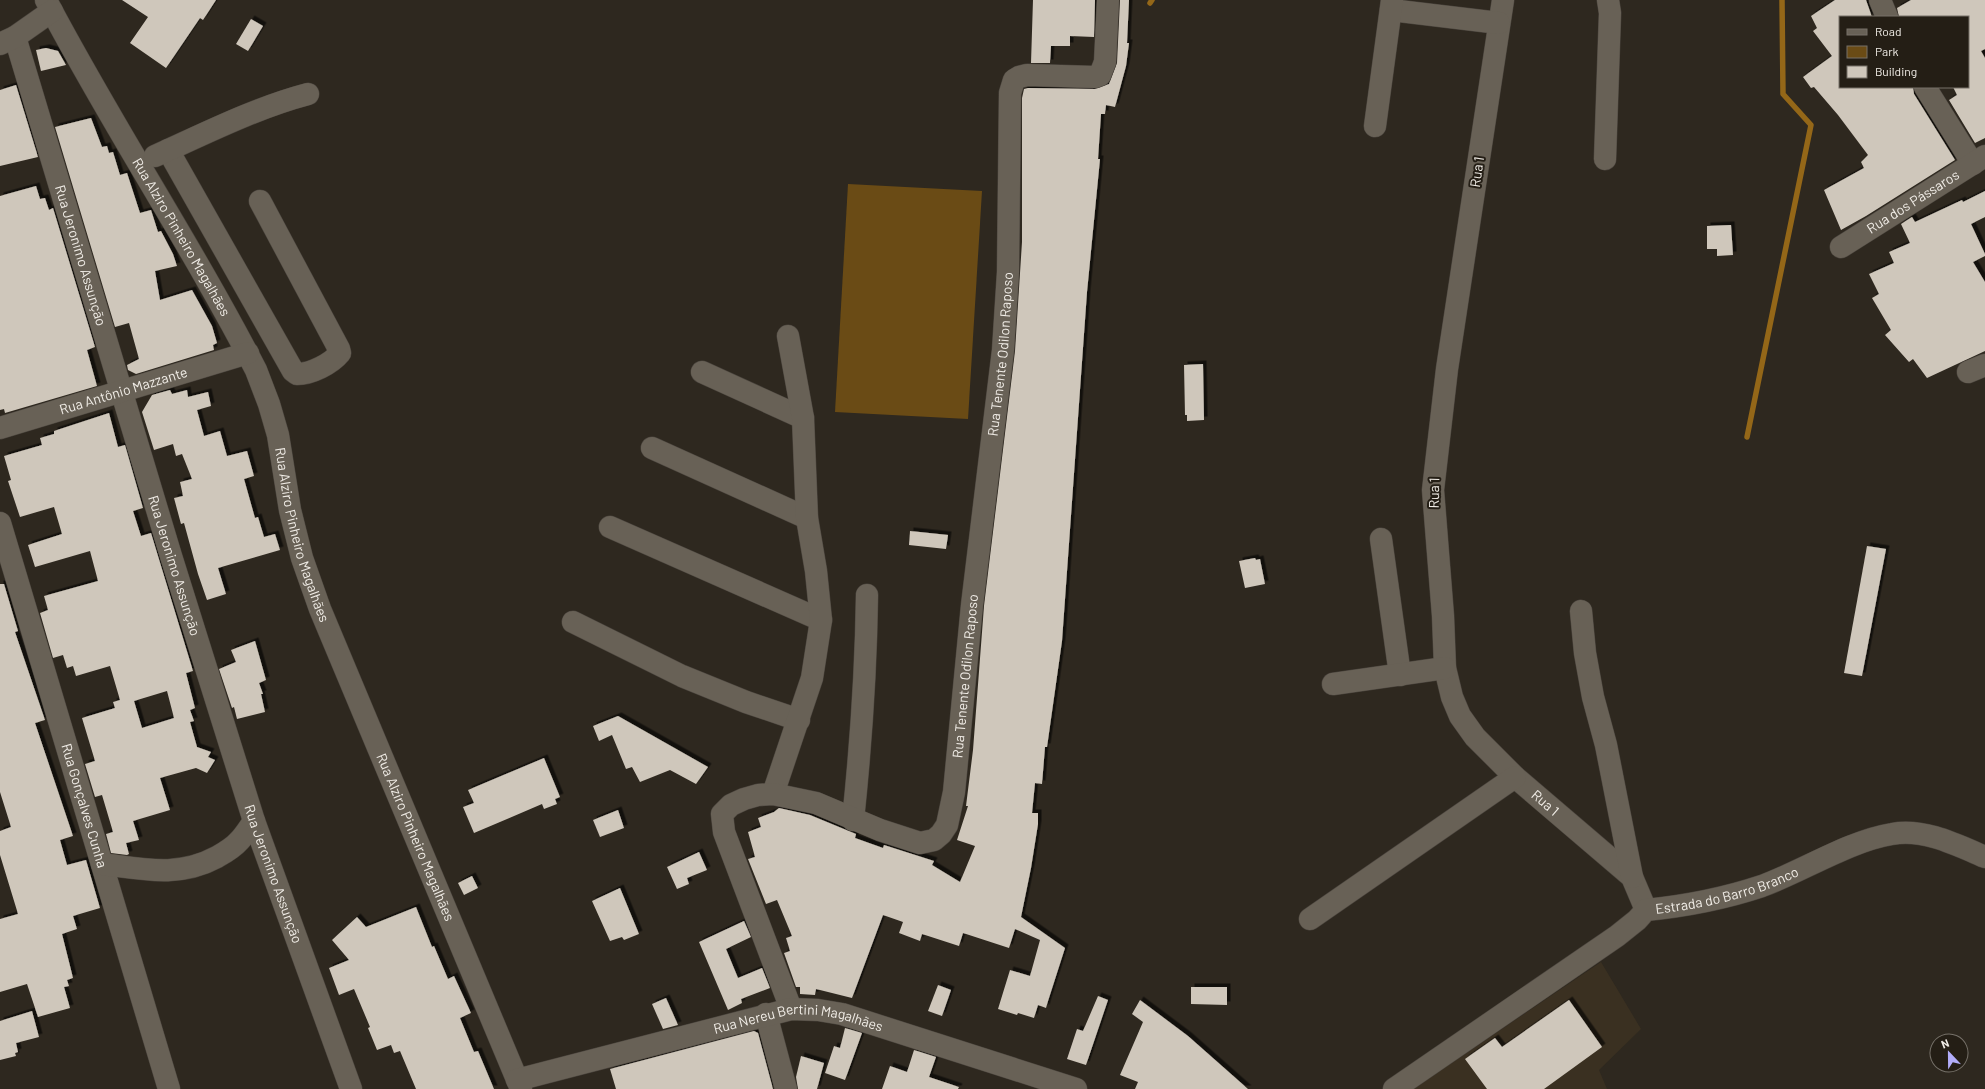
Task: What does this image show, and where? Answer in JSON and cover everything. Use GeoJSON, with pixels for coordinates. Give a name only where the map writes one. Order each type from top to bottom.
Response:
{"type":"FeatureCollection","features":[{"type":"Feature","properties":{"kind":"street","name":"Rua Tenente Odilon Raposo"},"geometry":{"type":"LineString","coordinates":[[791,1009],[722,822],[722,814],[731,804],[758,795],[773,794],[816,802],[853,820],[920,843],[928,842],[941,834],[950,817],[954,792],[972,605],[1003,350],[1008,266],[1010,163],[1009,105],[1011,85],[1019,77],[1038,75],[1095,77],[1100,75],[1103,71],[1105,62],[1108,0]]}},
{"type":"Feature","properties":{"kind":"street","name":"Rua 1"},"geometry":{"type":"LineString","coordinates":[[1503,0],[1448,362],[1432,490],[1443,616],[1445,668],[1452,697],[1460,716],[1475,737],[1515,777],[1632,877],[1646,910]]}},
{"type":"Feature","properties":{"kind":"street"},"geometry":{"type":"LineString","coordinates":[[1605,159],[1610,13],[1608,0]]}},
{"type":"Feature","properties":{"kind":"street"},"geometry":{"type":"LineString","coordinates":[[1880,0],[1887,16]]}},
{"type":"Feature","properties":{"kind":"street"},"geometry":{"type":"LineString","coordinates":[[8,41],[49,5]]}},
{"type":"Feature","properties":{"kind":"street","name":"Rua Alziro Pinheiro Magalhães"},"geometry":{"type":"LineString","coordinates":[[49,5],[83,70],[139,162],[248,353],[256,370],[269,404],[278,435],[290,510],[302,558],[320,609],[519,1085]]}},
{"type":"Feature","properties":{"kind":"street"},"geometry":{"type":"LineString","coordinates":[[1375,126],[1392,5],[1499,23]]}},
{"type":"Feature","properties":{"kind":"street","name":"Rua Jeronimo Assunção"},"geometry":{"type":"LineString","coordinates":[[8,41],[123,392],[173,564],[254,821],[351,1089]]}},
{"type":"Feature","properties":{"kind":"street"},"geometry":{"type":"LineString","coordinates":[[1926,88],[1979,160]]}},
{"type":"Feature","properties":{"kind":"street"},"geometry":{"type":"LineString","coordinates":[[139,162],[264,110],[308,94]]}},
{"type":"Feature","properties":{"kind":"street"},"geometry":{"type":"LineString","coordinates":[[168,150],[293,371],[297,374],[304,374],[335,360],[340,353],[340,349],[260,201]]}},
{"type":"Feature","properties":{"kind":"street","name":"Rua dos Pássaros"},"geometry":{"type":"LineString","coordinates":[[1842,247],[1979,160]]}},
{"type":"Feature","properties":{"kind":"street"},"geometry":{"type":"LineString","coordinates":[[773,794],[812,678],[821,620],[816,571],[807,518],[803,418],[788,336]]}},
{"type":"Feature","properties":{"kind":"street","name":"Rua Antônio Mazzante"},"geometry":{"type":"LineString","coordinates":[[0,428],[248,353]]}},
{"type":"Feature","properties":{"kind":"street"},"geometry":{"type":"LineString","coordinates":[[702,372],[803,418]]}},
{"type":"Feature","properties":{"kind":"street"},"geometry":{"type":"LineString","coordinates":[[652,448],[807,518]]}},
{"type":"Feature","properties":{"kind":"street","name":"Rua Gonçalves Cunha"},"geometry":{"type":"LineString","coordinates":[[0,523],[169,1089]]}},
{"type":"Feature","properties":{"kind":"street"},"geometry":{"type":"LineString","coordinates":[[610,527],[821,620]]}},
{"type":"Feature","properties":{"kind":"street"},"geometry":{"type":"LineString","coordinates":[[1381,539],[1400,675]]}},
{"type":"Feature","properties":{"kind":"street"},"geometry":{"type":"LineString","coordinates":[[853,820],[865,684],[867,595]]}},
{"type":"Feature","properties":{"kind":"street"},"geometry":{"type":"LineString","coordinates":[[1581,611],[1587,668],[1606,745],[1632,877]]}},
{"type":"Feature","properties":{"kind":"street"},"geometry":{"type":"LineString","coordinates":[[573,622],[682,676],[746,702],[799,720]]}},
{"type":"Feature","properties":{"kind":"street"},"geometry":{"type":"LineString","coordinates":[[1332,684],[1445,668]]}},
{"type":"Feature","properties":{"kind":"street"},"geometry":{"type":"LineString","coordinates":[[1310,920],[1515,777]]}},
{"type":"Feature","properties":{"kind":"street"},"geometry":{"type":"LineString","coordinates":[[102,864],[167,872],[207,863],[239,842],[254,821]]}},
{"type":"Feature","properties":{"kind":"street","name":"Estrada do Barro Branco"},"geometry":{"type":"LineString","coordinates":[[1394,1089],[1617,936],[1637,920],[1646,910],[1684,906],[1722,898],[1762,885],[1859,844],[1892,834],[1919,834],[1947,841],[1985,857]]}},
{"type":"Feature","properties":{"kind":"street","name":"Rua Nereu Bertini Magalhães"},"geometry":{"type":"LineString","coordinates":[[519,1085],[766,1014],[791,1009],[818,1010],[842,1014],[1076,1089]]}},
{"type":"Feature","properties":{"kind":"street"},"geometry":{"type":"LineString","coordinates":[[766,1014],[786,1089]]}},
{"type":"Feature","properties":{"kind":"shaded area"},"geometry":{"type":"Polygon","coordinates":[[[1601,962],[1641,1029],[1599,1070],[1607,1089],[1413,1089],[1601,962]]]}},
{"type":"Feature","properties":{"kind":"green space"},"geometry":{"type":"Polygon","coordinates":[[[848,184],[982,191],[968,419],[835,412],[848,184]]]}},
{"type":"Feature","properties":{"kind":"building"},"geometry":{"type":"Polygon","coordinates":[[[122,0],[216,0],[203,20],[200,18],[166,68],[130,43],[148,17],[122,0]]]}},
{"type":"Feature","properties":{"kind":"building"},"geometry":{"type":"Polygon","coordinates":[[[1033,0],[1095,0],[1094,37],[1070,36],[1070,46],[1051,46],[1050,63],[1031,63],[1033,0]]]}},
{"type":"Feature","properties":{"kind":"building"},"geometry":{"type":"Polygon","coordinates":[[[1120,0],[1129,0],[1127,43],[1129,43],[1126,66],[1115,107],[1106,105],[1105,114],[1101,114],[1098,159],[1100,159],[1087,292],[1062,641],[1047,747],[1045,747],[1042,784],[1035,783],[1032,813],[1038,813],[1038,824],[1021,917],[1065,948],[1046,1008],[1038,1005],[1034,1018],[1018,1013],[1017,1015],[998,1009],[1010,970],[1030,976],[1040,940],[1015,929],[1009,948],[963,933],[959,946],[922,934],[920,941],[899,933],[903,922],[883,915],[852,998],[816,989],[815,995],[800,994],[800,987],[796,987],[784,953],[790,951],[786,938],[792,936],[777,900],[766,904],[748,859],[755,857],[748,832],[761,827],[758,818],[774,812],[779,808],[810,815],[856,834],[855,838],[883,848],[884,845],[934,861],[932,865],[960,882],[975,846],[957,840],[968,806],[966,806],[973,750],[984,606],[1015,351],[1022,242],[1022,98],[1024,89],[1028,88],[1095,89],[1109,84],[1117,63],[1120,0]]]}},
{"type":"Feature","properties":{"kind":"building"},"geometry":{"type":"Polygon","coordinates":[[[1835,0],[1866,0],[1872,16],[1839,16],[1839,88],[1913,88],[1914,94],[1955,160],[1841,230],[1824,190],[1864,168],[1861,162],[1868,155],[1838,115],[1814,87],[1811,88],[1803,77],[1832,56],[1813,31],[1817,28],[1811,16],[1835,0]]]}},
{"type":"Feature","properties":{"kind":"building"},"geometry":{"type":"Polygon","coordinates":[[[1911,0],[1985,0],[1985,49],[1981,51],[1985,58],[1985,138],[1975,143],[1949,100],[1957,95],[1954,88],[1969,88],[1969,16],[1899,16],[1897,8],[1911,0]]]}},
{"type":"Feature","properties":{"kind":"building"},"geometry":{"type":"Polygon","coordinates":[[[251,19],[263,26],[248,51],[236,44],[251,19]]]}},
{"type":"Feature","properties":{"kind":"building"},"geometry":{"type":"Polygon","coordinates":[[[46,48],[58,51],[66,65],[41,71],[36,50],[46,48]]]}},
{"type":"Feature","properties":{"kind":"building"},"geometry":{"type":"Polygon","coordinates":[[[16,85],[38,157],[0,166],[0,90],[16,85]]]}},
{"type":"Feature","properties":{"kind":"building"},"geometry":{"type":"Polygon","coordinates":[[[91,118],[102,147],[107,146],[109,153],[113,152],[120,175],[127,173],[140,213],[151,210],[158,232],[161,231],[173,254],[177,266],[155,271],[160,300],[192,290],[212,326],[217,343],[213,345],[214,350],[136,374],[128,370],[127,365],[139,359],[129,323],[115,327],[55,127],[91,118]]]}},
{"type":"Feature","properties":{"kind":"building"},"geometry":{"type":"Polygon","coordinates":[[[36,186],[40,199],[45,198],[49,210],[53,208],[95,347],[87,350],[97,386],[5,413],[4,409],[0,410],[0,196],[36,186]]]}},
{"type":"Feature","properties":{"kind":"building"},"geometry":{"type":"Polygon","coordinates":[[[1985,191],[1985,217],[1971,224],[1985,254],[1985,256],[1973,262],[1985,282],[1985,351],[1927,378],[1913,359],[1909,362],[1885,335],[1891,330],[1872,298],[1879,294],[1869,274],[1894,263],[1889,252],[1910,243],[1901,224],[1912,217],[1915,222],[1985,191]]]}},
{"type":"Feature","properties":{"kind":"building"},"geometry":{"type":"Polygon","coordinates":[[[1731,225],[1733,255],[1717,256],[1717,249],[1707,249],[1707,226],[1731,225]]]}},
{"type":"Feature","properties":{"kind":"building"},"geometry":{"type":"Polygon","coordinates":[[[1203,364],[1204,420],[1187,421],[1187,415],[1185,415],[1184,365],[1203,364]]]}},
{"type":"Feature","properties":{"kind":"building"},"geometry":{"type":"Polygon","coordinates":[[[170,390],[172,394],[187,390],[188,397],[208,392],[211,406],[197,410],[204,436],[220,431],[227,456],[247,451],[254,476],[244,479],[255,518],[258,517],[264,537],[275,534],[280,550],[218,568],[226,594],[207,600],[184,523],[181,524],[174,498],[183,496],[180,482],[192,479],[182,454],[176,456],[173,444],[154,450],[142,412],[152,395],[170,390]]]}},
{"type":"Feature","properties":{"kind":"building"},"geometry":{"type":"Polygon","coordinates":[[[109,413],[118,447],[125,445],[143,508],[133,511],[141,536],[151,533],[193,671],[186,673],[195,708],[190,710],[194,721],[190,722],[197,747],[211,752],[208,757],[215,760],[207,773],[196,768],[160,778],[170,810],[133,821],[139,840],[126,843],[129,854],[127,855],[111,853],[106,834],[113,832],[102,795],[95,797],[85,764],[95,761],[82,718],[115,708],[113,702],[120,700],[110,666],[76,676],[73,666],[67,668],[63,655],[53,658],[40,613],[48,610],[44,596],[98,581],[90,551],[35,567],[28,545],[62,534],[54,507],[20,517],[8,481],[11,480],[4,456],[42,445],[40,438],[54,434],[54,431],[109,413]],[[167,691],[134,701],[142,728],[174,718],[167,691]]]}},
{"type":"Feature","properties":{"kind":"building"},"geometry":{"type":"Polygon","coordinates":[[[910,531],[948,535],[946,549],[909,545],[910,531]]]}},
{"type":"Feature","properties":{"kind":"building"},"geometry":{"type":"Polygon","coordinates":[[[1867,546],[1886,549],[1862,676],[1844,673],[1867,546]]]}},
{"type":"Feature","properties":{"kind":"building"},"geometry":{"type":"Polygon","coordinates":[[[1255,558],[1256,560],[1260,559],[1265,584],[1245,588],[1239,561],[1255,558]]]}},
{"type":"Feature","properties":{"kind":"building"},"geometry":{"type":"Polygon","coordinates":[[[0,584],[4,584],[18,631],[15,632],[45,720],[35,723],[73,836],[60,840],[67,865],[86,860],[100,908],[73,916],[77,929],[62,934],[73,978],[67,980],[69,986],[64,987],[70,1008],[38,1017],[27,984],[0,992],[0,919],[18,914],[0,855],[0,831],[11,827],[0,792],[0,584]]]}},
{"type":"Feature","properties":{"kind":"building"},"geometry":{"type":"Polygon","coordinates":[[[255,641],[266,680],[259,683],[263,694],[261,694],[265,712],[237,719],[234,707],[232,708],[219,669],[236,662],[231,650],[255,641]]]}},
{"type":"Feature","properties":{"kind":"building"},"geometry":{"type":"Polygon","coordinates":[[[618,716],[708,767],[696,784],[670,770],[640,782],[632,767],[626,769],[612,735],[599,741],[593,726],[618,716]]]}},
{"type":"Feature","properties":{"kind":"building"},"geometry":{"type":"Polygon","coordinates":[[[544,758],[560,797],[555,799],[557,804],[544,809],[542,804],[474,833],[463,807],[474,803],[468,790],[544,758]]]}},
{"type":"Feature","properties":{"kind":"building"},"geometry":{"type":"Polygon","coordinates":[[[618,810],[624,828],[600,837],[593,820],[618,810]]]}},
{"type":"Feature","properties":{"kind":"building"},"geometry":{"type":"Polygon","coordinates":[[[699,852],[707,870],[687,878],[689,884],[677,889],[667,867],[699,852]]]}},
{"type":"Feature","properties":{"kind":"building"},"geometry":{"type":"Polygon","coordinates":[[[472,876],[478,888],[464,895],[458,883],[472,876]]]}},
{"type":"Feature","properties":{"kind":"building"},"geometry":{"type":"Polygon","coordinates":[[[620,888],[639,934],[624,940],[622,937],[610,941],[592,901],[620,888]]]}},
{"type":"Feature","properties":{"kind":"building"},"geometry":{"type":"Polygon","coordinates":[[[416,907],[432,947],[434,946],[448,979],[454,976],[471,1013],[460,1018],[474,1052],[478,1051],[494,1089],[416,1089],[400,1051],[394,1053],[391,1045],[377,1050],[368,1028],[370,1027],[354,989],[339,995],[329,968],[349,960],[332,940],[357,917],[366,927],[416,907]]]}},
{"type":"Feature","properties":{"kind":"building"},"geometry":{"type":"Polygon","coordinates":[[[744,921],[751,937],[726,949],[738,978],[762,968],[770,988],[741,999],[742,1003],[728,1010],[699,942],[744,921]]]}},
{"type":"Feature","properties":{"kind":"building"},"geometry":{"type":"Polygon","coordinates":[[[938,985],[951,990],[942,1016],[928,1011],[938,985]]]}},
{"type":"Feature","properties":{"kind":"building"},"geometry":{"type":"Polygon","coordinates":[[[1191,987],[1227,987],[1227,1005],[1191,1004],[1191,987]]]}},
{"type":"Feature","properties":{"kind":"building"},"geometry":{"type":"Polygon","coordinates":[[[1098,996],[1108,1000],[1086,1065],[1067,1059],[1077,1029],[1083,1031],[1098,996]]]}},
{"type":"Feature","properties":{"kind":"building"},"geometry":{"type":"Polygon","coordinates":[[[666,998],[678,1025],[663,1029],[652,1004],[666,998]]]}},
{"type":"Feature","properties":{"kind":"building"},"geometry":{"type":"Polygon","coordinates":[[[1140,1000],[1188,1036],[1248,1089],[1135,1089],[1138,1082],[1120,1075],[1143,1022],[1132,1014],[1140,1000]]]}},
{"type":"Feature","properties":{"kind":"building"},"geometry":{"type":"Polygon","coordinates":[[[1569,1000],[1602,1047],[1544,1089],[1487,1089],[1465,1059],[1495,1038],[1502,1047],[1569,1000]]]}},
{"type":"Feature","properties":{"kind":"building"},"geometry":{"type":"Polygon","coordinates":[[[32,1011],[39,1037],[16,1043],[18,1052],[15,1053],[16,1056],[0,1060],[0,1021],[32,1011]]]}},
{"type":"Feature","properties":{"kind":"building"},"geometry":{"type":"Polygon","coordinates":[[[845,1028],[862,1033],[845,1080],[825,1073],[834,1046],[840,1048],[845,1028]]]}},
{"type":"Feature","properties":{"kind":"building"},"geometry":{"type":"Polygon","coordinates":[[[754,1031],[758,1033],[773,1089],[616,1089],[610,1069],[754,1031]]]}},
{"type":"Feature","properties":{"kind":"building"},"geometry":{"type":"Polygon","coordinates":[[[914,1050],[936,1057],[929,1077],[959,1087],[958,1089],[882,1089],[890,1066],[907,1072],[914,1050]]]}},
{"type":"Feature","properties":{"kind":"building"},"geometry":{"type":"Polygon","coordinates":[[[801,1056],[824,1063],[817,1089],[798,1089],[796,1077],[801,1056]]]}},
{"type":"Feature","properties":{"kind":"waterway"},"geometry":{"type":"LineString","coordinates":[[1747,437],[1811,125],[1783,94],[1782,0]]}}]}
